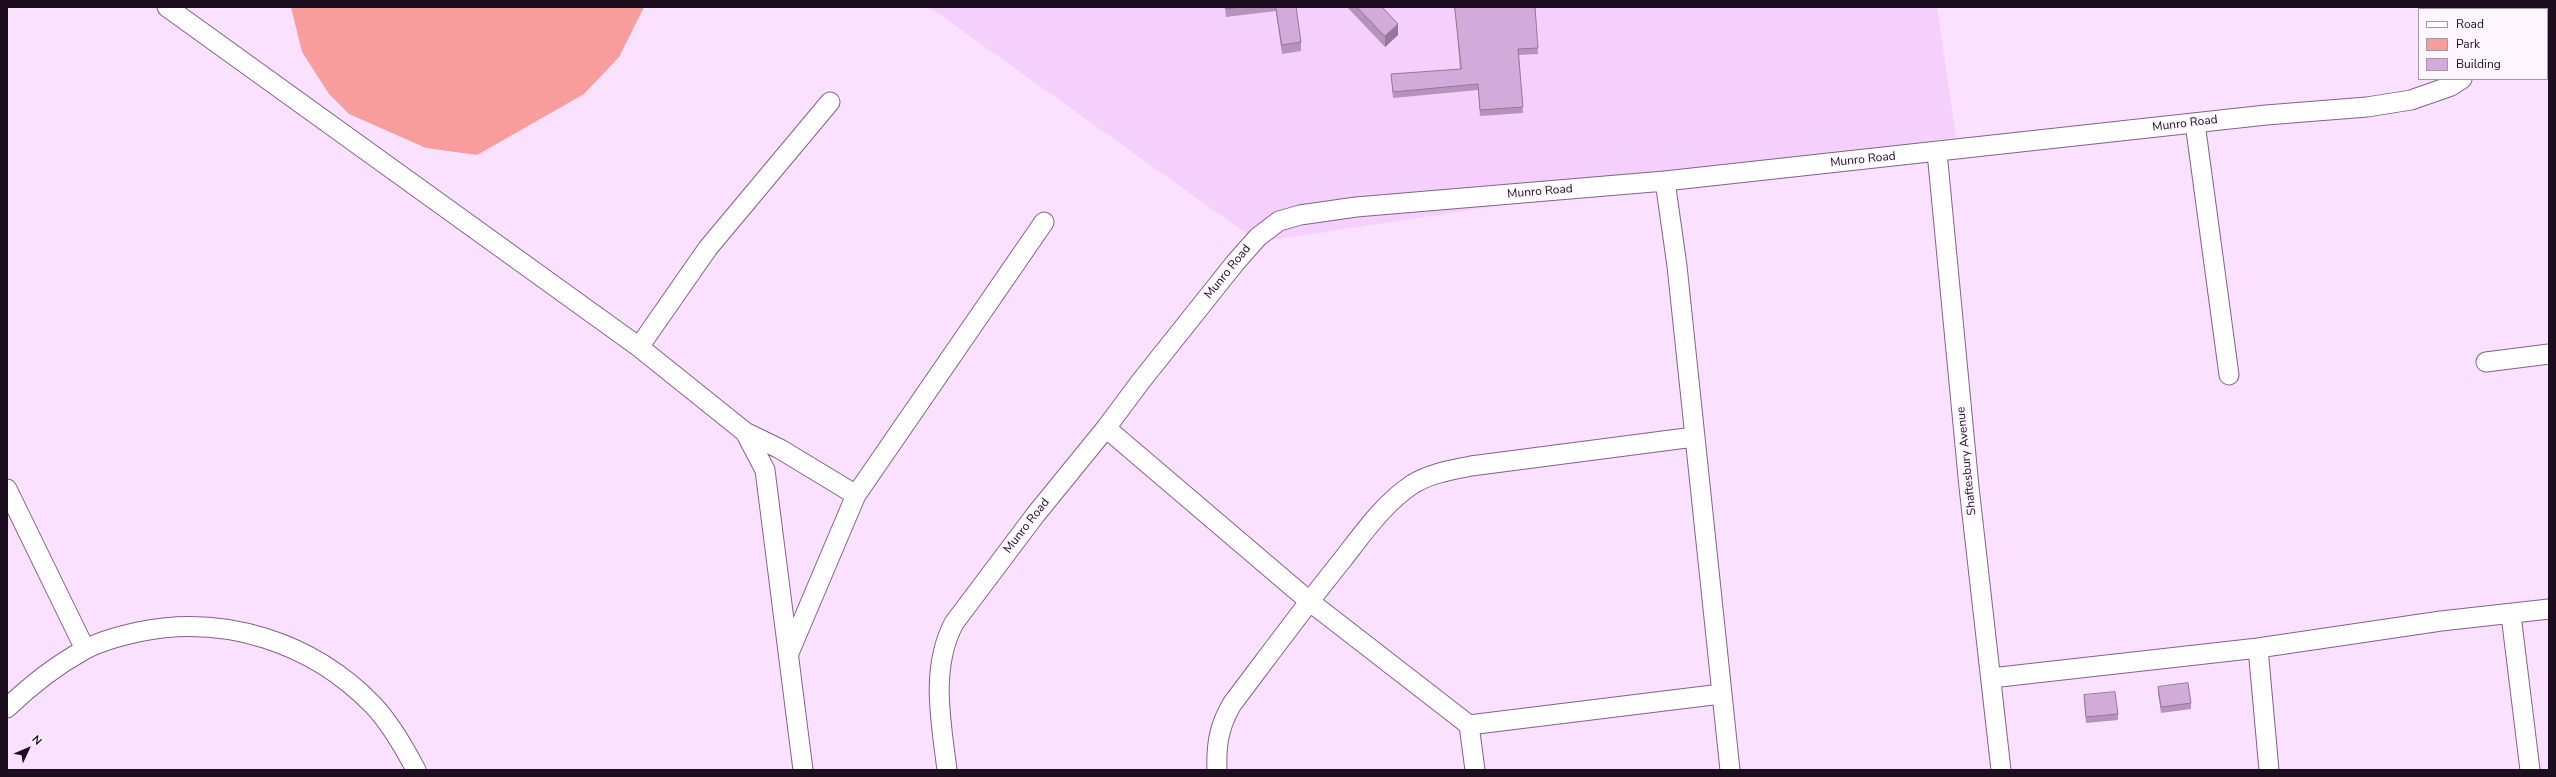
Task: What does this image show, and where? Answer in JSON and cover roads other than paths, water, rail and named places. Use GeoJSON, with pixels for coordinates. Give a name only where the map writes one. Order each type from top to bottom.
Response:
{"type":"FeatureCollection","features":[{"type":"Feature","properties":{"kind":"street"},"geometry":{"type":"LineString","coordinates":[[167,7],[639,347],[745,432],[780,449],[856,496]]}},
{"type":"Feature","properties":{"kind":"street","name":"Munro Road"},"geometry":{"type":"LineString","coordinates":[[947,770],[939,676],[945,640],[954,623],[1036,514],[1106,428],[1235,263],[1258,237],[1279,221],[1300,215],[1356,207],[1665,181],[2195,123],[2390,104],[2433,93],[2460,80]]}},
{"type":"Feature","properties":{"kind":"street"},"geometry":{"type":"LineString","coordinates":[[639,347],[708,248],[830,102]]}},
{"type":"Feature","properties":{"kind":"street"},"geometry":{"type":"LineString","coordinates":[[2195,123],[2230,375]]}},
{"type":"Feature","properties":{"kind":"street","name":"Shaftesbury Avenue"},"geometry":{"type":"LineString","coordinates":[[1937,152],[1969,487],[2001,770]]}},
{"type":"Feature","properties":{"kind":"street"},"geometry":{"type":"LineString","coordinates":[[1665,181],[1730,770]]}},
{"type":"Feature","properties":{"kind":"street"},"geometry":{"type":"LineString","coordinates":[[789,654],[856,496],[1044,222]]}},
{"type":"Feature","properties":{"kind":"street"},"geometry":{"type":"LineString","coordinates":[[2486,362],[2549,354]]}},
{"type":"Feature","properties":{"kind":"street"},"geometry":{"type":"LineString","coordinates":[[1106,428],[1309,601],[1469,725],[1475,770]]}},
{"type":"Feature","properties":{"kind":"street"},"geometry":{"type":"LineString","coordinates":[[745,432],[765,470],[789,654],[802,770]]}},
{"type":"Feature","properties":{"kind":"street"},"geometry":{"type":"LineString","coordinates":[[1217,770],[1217,739],[1223,720],[1232,704],[1309,601],[1391,502],[1414,483],[1433,475],[1471,466],[1694,437]]}},
{"type":"Feature","properties":{"kind":"street"},"geometry":{"type":"LineString","coordinates":[[7,489],[85,649]]}},
{"type":"Feature","properties":{"kind":"street"},"geometry":{"type":"LineString","coordinates":[[1991,678],[2258,648],[2441,621],[2549,610]]}},
{"type":"Feature","properties":{"kind":"street"},"geometry":{"type":"LineString","coordinates":[[2511,615],[2530,770]]}},
{"type":"Feature","properties":{"kind":"street"},"geometry":{"type":"LineString","coordinates":[[7,708],[41,676],[85,649],[122,635],[152,629],[199,626],[238,630],[276,641],[312,657],[344,679],[367,700],[398,736],[416,770]]}},
{"type":"Feature","properties":{"kind":"street"},"geometry":{"type":"LineString","coordinates":[[2258,648],[2269,770]]}},
{"type":"Feature","properties":{"kind":"street"},"geometry":{"type":"LineString","coordinates":[[1469,725],[1721,694]]}}]}
